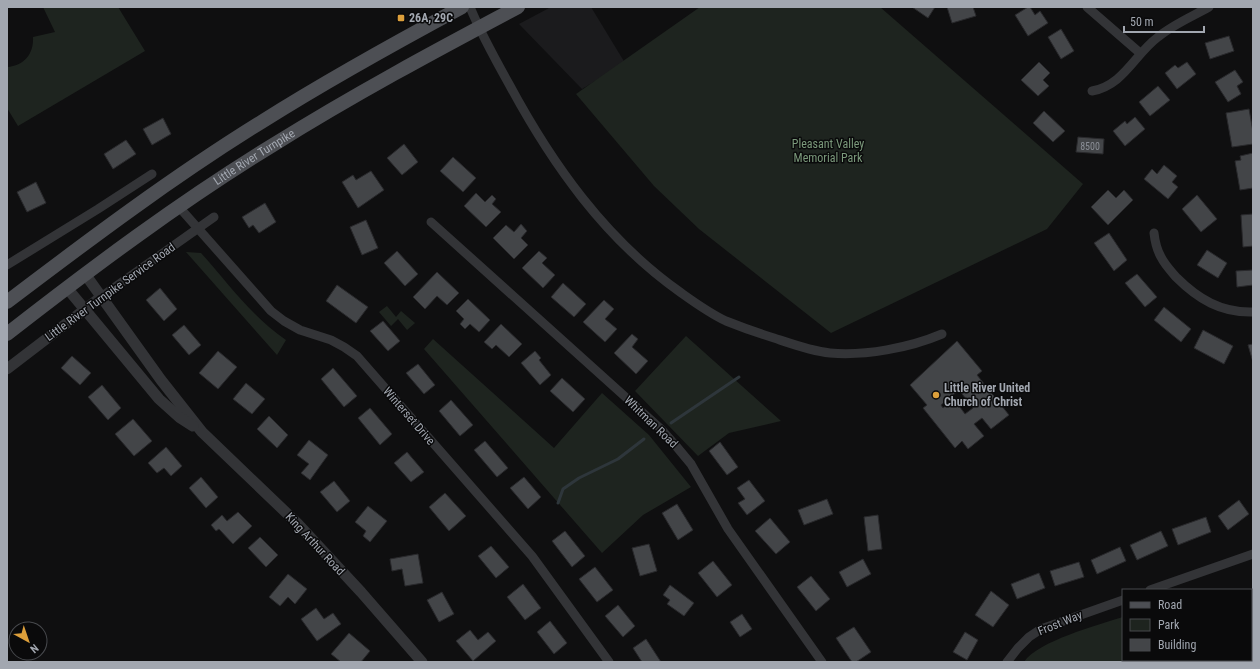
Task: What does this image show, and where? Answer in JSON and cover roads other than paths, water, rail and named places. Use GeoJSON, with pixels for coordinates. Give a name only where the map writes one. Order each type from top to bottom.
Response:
{"type":"FeatureCollection","features":[{"type":"Feature","properties":{"kind":"main road","name":"Little River Turnpike"},"geometry":{"type":"LineString","coordinates":[[7,302],[110,224],[262,121],[364,60],[462,7]]}},
{"type":"Feature","properties":{"kind":"main road","name":"Little River Turnpike"},"geometry":{"type":"LineString","coordinates":[[7,334],[85,274],[179,207],[240,166],[383,79],[518,7]]}},
{"type":"Feature","properties":{"kind":"street"},"geometry":{"type":"LineString","coordinates":[[470,7],[479,28],[527,118],[581,198],[620,242],[643,263],[668,284],[701,307],[725,320],[755,332],[802,347],[828,353],[868,352],[929,340],[942,334]]}},
{"type":"Feature","properties":{"kind":"street"},"geometry":{"type":"LineString","coordinates":[[1087,7],[1140,53]]}},
{"type":"Feature","properties":{"kind":"street"},"geometry":{"type":"LineString","coordinates":[[1092,91],[1110,85],[1118,79],[1140,53],[1159,35],[1209,7]]}},
{"type":"Feature","properties":{"kind":"street"},"geometry":{"type":"LineString","coordinates":[[7,265],[98,210],[152,174]]}},
{"type":"Feature","properties":{"kind":"street","name":"Winterset Drive"},"geometry":{"type":"LineString","coordinates":[[179,207],[271,311],[284,322],[300,330],[331,340],[356,356],[532,556],[609,662]]}},
{"type":"Feature","properties":{"kind":"street","name":"Little River Turnpike Service Road"},"geometry":{"type":"LineString","coordinates":[[7,369],[101,297],[214,216]]}},
{"type":"Feature","properties":{"kind":"street","name":"Whitman Road"},"geometry":{"type":"LineString","coordinates":[[431,222],[655,424],[676,446],[691,464],[724,523],[822,662]]}},
{"type":"Feature","properties":{"kind":"street"},"geometry":{"type":"LineString","coordinates":[[1154,234],[1156,245],[1161,257],[1168,268],[1189,290],[1202,299],[1217,306],[1232,310],[1253,312]]}},
{"type":"Feature","properties":{"kind":"street","name":"King Arthur Road"},"geometry":{"type":"LineString","coordinates":[[85,274],[161,380],[202,432],[298,524],[361,592],[422,662]]}},
{"type":"Feature","properties":{"kind":"street","name":"King Arthur Road"},"geometry":{"type":"LineString","coordinates":[[67,288],[159,399],[179,417],[202,432]]}},
{"type":"Feature","properties":{"kind":"street"},"geometry":{"type":"LineString","coordinates":[[1153,589],[1253,554]]}},
{"type":"Feature","properties":{"kind":"street","name":"Frost Way"},"geometry":{"type":"LineString","coordinates":[[1007,662],[1029,637],[1041,629],[1122,600]]}},
{"type":"Feature","properties":{"kind":"waterway"},"geometry":{"type":"LineString","coordinates":[[671,423],[739,377]]}},
{"type":"Feature","properties":{"kind":"waterway"},"geometry":{"type":"LineString","coordinates":[[558,503],[563,489],[579,478],[618,459],[644,439]]}},
{"type":"Feature","properties":{"kind":"place","name":"26A, 29C"},"geometry":{"type":"Point","coordinates":[401,18]}},
{"type":"Feature","properties":{"kind":"place","name":"Little River United Church of Christ"},"geometry":{"type":"Point","coordinates":[936,395]}},
{"type":"Feature","properties":{"kind":"park label","name":"Pleasant Valley Memorial Park"},"geometry":{"type":"Point","coordinates":[828,151]}}]}
